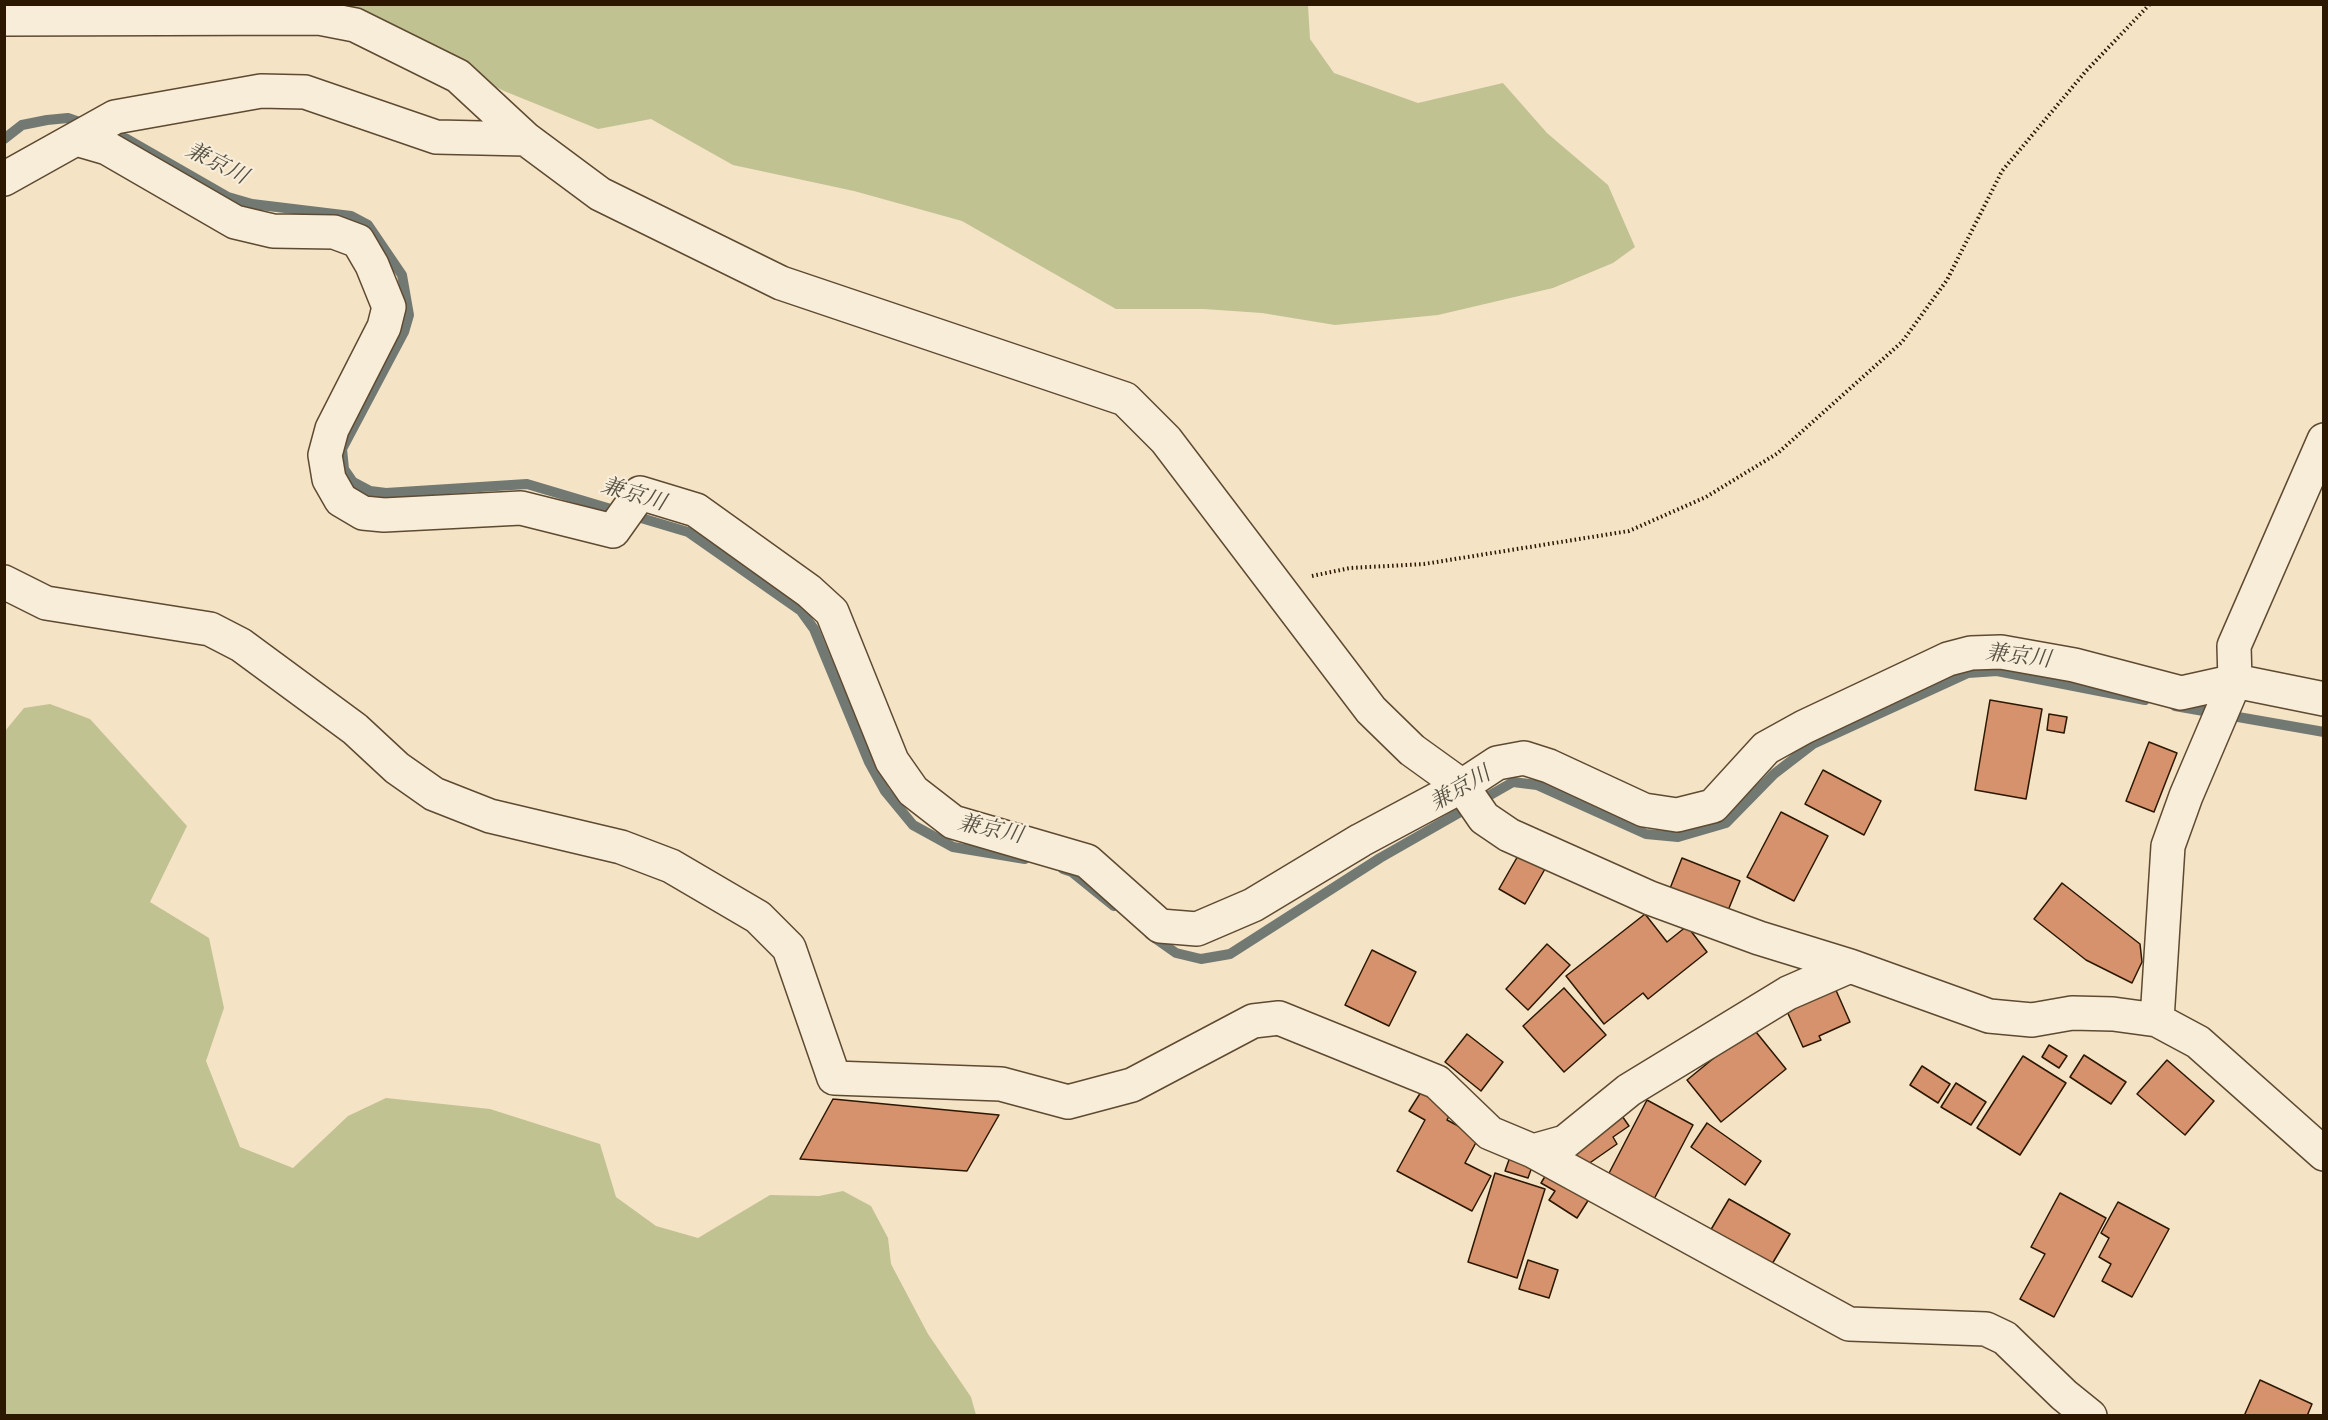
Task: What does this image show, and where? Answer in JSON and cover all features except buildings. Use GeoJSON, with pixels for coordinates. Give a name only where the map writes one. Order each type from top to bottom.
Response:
{"type":"FeatureCollection","features":[{"type":"Feature","properties":{"kind":"street"},"geometry":{"type":"LineString","coordinates":[[4,20],[319,18],[355,25],[458,76],[526,139],[600,194],[781,283],[1125,399],[1166,440],[1371,710],[1412,750],[1471,799],[1509,835],[1650,898],[1759,938],[1850,966],[1989,1017],[2032,1020],[2082,1013],[2113,1014],[2157,1020],[2198,1042],[2324,1154]]}},
{"type":"Feature","properties":{"kind":"street"},"geometry":{"type":"LineString","coordinates":[[4,178],[115,117],[261,91],[305,92],[436,137],[526,139]]}},
{"type":"Feature","properties":{"kind":"street"},"geometry":{"type":"LineString","coordinates":[[81,136],[107,148],[235,222],[273,231],[334,232],[358,241],[372,265],[389,307],[384,327],[332,429],[325,455],[329,479],[341,500],[363,513],[384,515],[521,508],[613,531],[640,493],[696,510],[809,591],[832,612],[892,761],[913,791],[953,822],[1087,861],[1160,926],[1197,929],[1253,905],[1361,840],[1471,799],[1497,763],[1524,758],[1549,766],[1644,810],[1677,815],[1713,806],[1766,748],[1948,659],[1971,653],[2001,652],[2074,665],[2181,693],[2232,688],[2324,699]]}},
{"type":"Feature","properties":{"kind":"street"},"geometry":{"type":"LineString","coordinates":[[2157,1020],[2168,846],[2186,796],[2232,688],[2234,646],[2324,440]]}},
{"type":"Feature","properties":{"kind":"street"},"geometry":{"type":"LineString","coordinates":[[4,582],[46,603],[210,629],[250,652],[355,729],[397,768],[434,794],[490,816],[631,851],[671,866],[758,917],[789,948],[834,1078],[1001,1084],[1068,1102],[1132,1084],[1253,1022],[1279,1018],[1437,1082],[1490,1133],[1533,1151],[1850,1324],[1986,1329],[2005,1338],[2064,1395],[2090,1416]]}},
{"type":"Feature","properties":{"kind":"street"},"geometry":{"type":"LineString","coordinates":[[1533,1151],[1565,1142],[1629,1090],[1788,993],[1850,966]]}},
{"type":"Feature","properties":{"kind":"path"},"geometry":{"type":"LineString","coordinates":[[1274,583],[1350,568],[1424,564],[1629,531],[1706,496],[1778,453],[1902,342],[1947,280],[2002,171],[2086,71],[2150,4]]}},
{"type":"Feature","properties":{"kind":"green space"},"geometry":{"type":"Polygon","coordinates":[[[343,5],[1308,5],[1310,39],[1334,73],[1418,103],[1503,83],[1547,133],[1608,185],[1635,247],[1613,263],[1553,288],[1438,315],[1335,325],[1262,313],[1204,309],[1116,309],[962,221],[854,191],[733,165],[651,119],[598,129],[504,91],[360,19],[343,5]]]}},
{"type":"Feature","properties":{"kind":"green space"},"geometry":{"type":"Polygon","coordinates":[[[50,704],[90,719],[187,826],[150,902],[209,938],[224,1008],[206,1061],[240,1147],[293,1168],[348,1116],[386,1098],[490,1109],[600,1144],[616,1197],[656,1226],[698,1238],[770,1195],[819,1196],[843,1191],[871,1206],[888,1238],[891,1264],[928,1334],[971,1397],[976,1415],[5,1415],[5,731],[24,708],[50,704]]]}},
{"type":"Feature","properties":{"kind":"waterway","name":"兼京川"},"geometry":{"type":"LineString","coordinates":[[4,139],[22,125],[47,120],[68,118],[88,125]]}},
{"type":"Feature","properties":{"kind":"waterway","name":"兼京川"},"geometry":{"type":"LineString","coordinates":[[108,132],[127,139],[228,197],[252,204],[351,216],[368,225],[402,275],[409,315],[404,332],[342,449],[344,469],[353,482],[370,491],[386,493],[527,484],[688,532],[801,611],[814,629],[869,762],[885,791],[913,825],[953,847],[1025,859]]}},
{"type":"Feature","properties":{"kind":"waterway","name":"兼京川"},"geometry":{"type":"LineString","coordinates":[[1149,934],[1176,953],[1201,959],[1230,954],[1380,858],[1513,782],[1537,785],[1646,834],[1678,837],[1726,823],[1774,774],[1813,744],[1968,673],[1997,671],[2145,700]]}},
{"type":"Feature","properties":{"kind":"waterway","name":"兼京川"},"geometry":{"type":"LineString","coordinates":[[2175,706],[2324,732]]}},
{"type":"Feature","properties":{"kind":"waterway","name":"兼京川"},"geometry":{"type":"LineString","coordinates":[[1063,869],[1072,872],[1114,906]]}}]}
